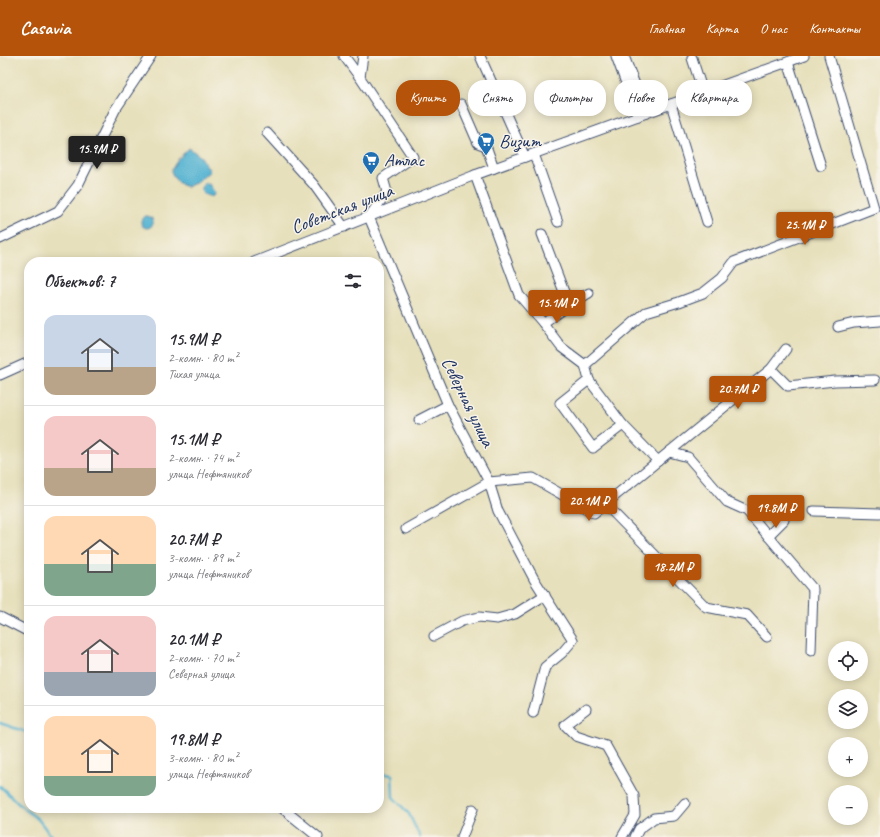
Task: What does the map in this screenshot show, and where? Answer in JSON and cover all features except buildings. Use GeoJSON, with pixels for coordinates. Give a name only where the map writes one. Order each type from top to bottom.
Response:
{"type":"FeatureCollection","features":[{"type":"Feature","properties":{"kind":"street"},"geometry":{"type":"LineString","coordinates":[[0,239],[58,211],[78,185],[115,110],[151,56]]}},
{"type":"Feature","properties":{"kind":"street"},"geometry":{"type":"LineString","coordinates":[[344,56],[360,77],[413,157],[384,178],[387,192],[370,217]]}},
{"type":"Feature","properties":{"kind":"street"},"geometry":{"type":"LineString","coordinates":[[360,77],[363,56]]}},
{"type":"Feature","properties":{"kind":"street"},"geometry":{"type":"LineString","coordinates":[[480,56],[529,155],[558,222]]}},
{"type":"Feature","properties":{"kind":"street"},"geometry":{"type":"LineString","coordinates":[[616,56],[627,80]]}},
{"type":"Feature","properties":{"kind":"street"},"geometry":{"type":"LineString","coordinates":[[624,56],[631,80]]}},
{"type":"Feature","properties":{"kind":"street","name":"Советская улица"},"geometry":{"type":"LineString","coordinates":[[737,80],[804,56]]}},
{"type":"Feature","properties":{"kind":"street"},"geometry":{"type":"LineString","coordinates":[[585,365],[646,312],[703,293],[722,278],[734,262],[877,212],[829,56]]}},
{"type":"Feature","properties":{"kind":"street"},"geometry":{"type":"LineString","coordinates":[[692,58],[699,80]]}},
{"type":"Feature","properties":{"kind":"street"},"geometry":{"type":"LineString","coordinates":[[788,62],[821,166]]}},
{"type":"Feature","properties":{"kind":"street","name":"Советская улица"},"geometry":{"type":"LineString","coordinates":[[668,105],[676,102]]}},
{"type":"Feature","properties":{"kind":"street"},"geometry":{"type":"LineString","coordinates":[[461,104],[478,143],[486,146],[494,168]]}},
{"type":"Feature","properties":{"kind":"street"},"geometry":{"type":"LineString","coordinates":[[671,104],[707,222]]}},
{"type":"Feature","properties":{"kind":"street","name":"Советская улица"},"geometry":{"type":"LineString","coordinates":[[267,257],[475,175],[636,116]]}},
{"type":"Feature","properties":{"kind":"street"},"geometry":{"type":"LineString","coordinates":[[267,134],[314,185],[344,227]]}},
{"type":"Feature","properties":{"kind":"street"},"geometry":{"type":"LineString","coordinates":[[475,175],[519,295],[561,347],[585,365],[589,380],[623,425],[658,462]]}},
{"type":"Feature","properties":{"kind":"street","name":"Северная улица"},"geometry":{"type":"LineString","coordinates":[[370,217],[448,405],[489,482],[498,511],[531,572],[573,640],[562,653],[545,667],[533,712]]}},
{"type":"Feature","properties":{"kind":"street"},"geometry":{"type":"LineString","coordinates":[[542,234],[569,305]]}},
{"type":"Feature","properties":{"kind":"street"},"geometry":{"type":"LineString","coordinates":[[542,323],[589,293]]}},
{"type":"Feature","properties":{"kind":"street"},"geometry":{"type":"LineString","coordinates":[[838,327],[854,322],[880,321]]}},
{"type":"Feature","properties":{"kind":"street"},"geometry":{"type":"LineString","coordinates":[[406,529],[489,482],[533,478],[594,513],[771,369],[786,348]]}},
{"type":"Feature","properties":{"kind":"street"},"geometry":{"type":"LineString","coordinates":[[0,375],[24,364]]}},
{"type":"Feature","properties":{"kind":"street"},"geometry":{"type":"LineString","coordinates":[[771,369],[788,386],[835,381],[875,380]]}},
{"type":"Feature","properties":{"kind":"street"},"geometry":{"type":"LineString","coordinates":[[589,380],[560,403],[593,448],[623,425]]}},
{"type":"Feature","properties":{"kind":"street"},"geometry":{"type":"LineString","coordinates":[[419,420],[448,405]]}},
{"type":"Feature","properties":{"kind":"street"},"geometry":{"type":"LineString","coordinates":[[669,452],[688,457],[728,502],[747,511],[813,588],[811,651]]}},
{"type":"Feature","properties":{"kind":"street"},"geometry":{"type":"LineString","coordinates":[[605,504],[706,607],[747,615],[768,637]]}},
{"type":"Feature","properties":{"kind":"street"},"geometry":{"type":"LineString","coordinates":[[814,511],[880,513]]}},
{"type":"Feature","properties":{"kind":"street"},"geometry":{"type":"LineString","coordinates":[[768,536],[784,520]]}},
{"type":"Feature","properties":{"kind":"street"},"geometry":{"type":"LineString","coordinates":[[434,636],[462,621],[479,617],[497,619],[515,614],[545,595]]}},
{"type":"Feature","properties":{"kind":"street"},"geometry":{"type":"LineString","coordinates":[[0,617],[24,629]]}},
{"type":"Feature","properties":{"kind":"street"},"geometry":{"type":"LineString","coordinates":[[586,709],[565,725],[576,736],[606,746],[634,796],[635,815],[622,837]]}},
{"type":"Feature","properties":{"kind":"street"},"geometry":{"type":"LineString","coordinates":[[635,837],[639,829],[654,818],[674,816],[685,803]]}},
{"type":"Feature","properties":{"kind":"street"},"geometry":{"type":"LineString","coordinates":[[462,837],[473,808]]}},
{"type":"Feature","properties":{"kind":"street"},"geometry":{"type":"LineString","coordinates":[[289,813],[318,837]]}},
{"type":"Feature","properties":{"kind":"water"},"geometry":{"type":"Polygon","coordinates":[[[189,148],[201,157],[210,171],[195,183],[187,187],[177,181],[171,171],[177,160],[189,148]]]}},
{"type":"Feature","properties":{"kind":"water"},"geometry":{"type":"Polygon","coordinates":[[[204,183],[209,184],[215,193],[212,197],[203,194],[201,190],[204,183]]]}},
{"type":"Feature","properties":{"kind":"water"},"geometry":{"type":"Polygon","coordinates":[[[145,216],[149,216],[153,222],[149,228],[145,228],[141,224],[141,220],[145,216]]]}},
{"type":"Feature","properties":{"kind":"waterway"},"geometry":{"type":"LineString","coordinates":[[0,723],[24,731]]}},
{"type":"Feature","properties":{"kind":"waterway"},"geometry":{"type":"LineString","coordinates":[[384,774],[392,775],[393,797],[409,814],[420,837]]}},
{"type":"Feature","properties":{"kind":"waterway"},"geometry":{"type":"LineString","coordinates":[[0,786],[24,808]]}},
{"type":"Feature","properties":{"kind":"waterway"},"geometry":{"type":"LineString","coordinates":[[30,813],[38,819],[52,837]]}},
{"type":"Feature","properties":{"kind":"place","name":"Визит"},"geometry":{"type":"Point","coordinates":[486,156]}},
{"type":"Feature","properties":{"kind":"place","name":"Атлас"},"geometry":{"type":"Point","coordinates":[371,175]}}]}
